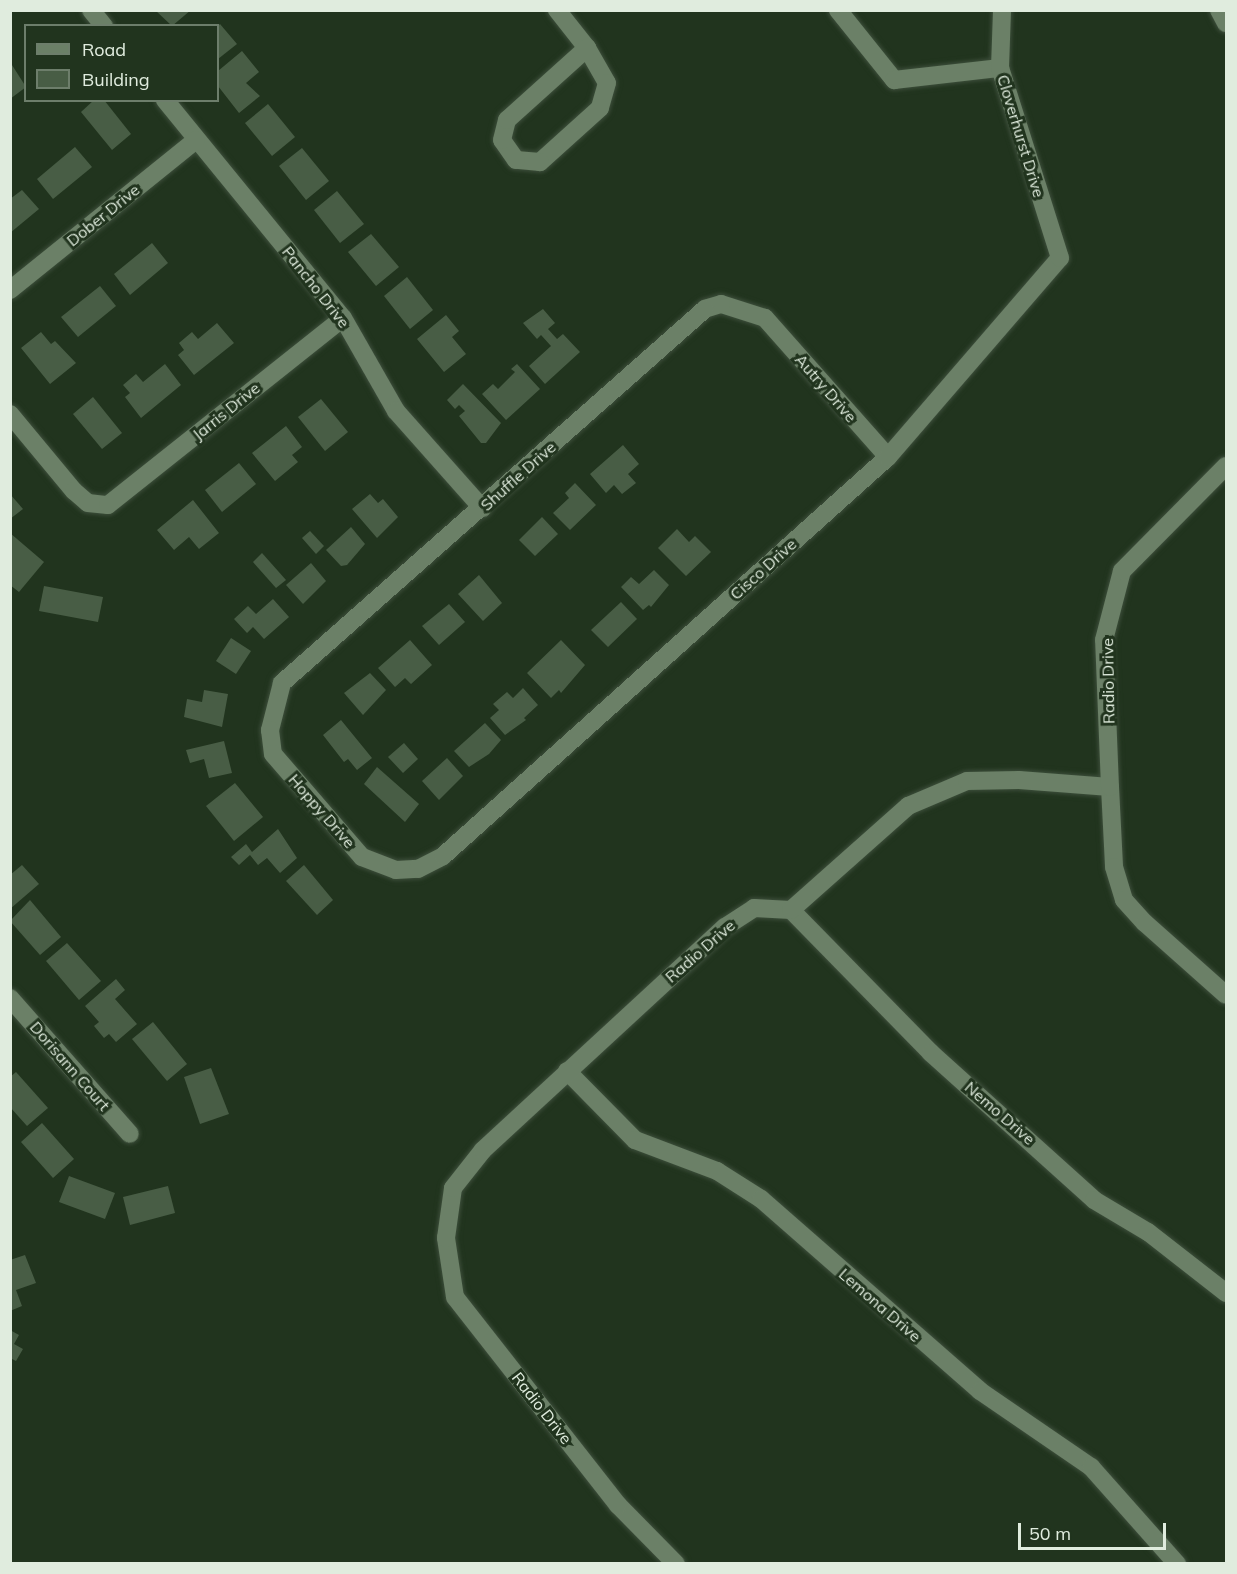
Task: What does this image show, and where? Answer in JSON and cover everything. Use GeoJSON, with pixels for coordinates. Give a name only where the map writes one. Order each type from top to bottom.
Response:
{"type":"FeatureCollection","features":[{"type":"Feature","properties":{"kind":"street"},"geometry":{"type":"LineString","coordinates":[[91,10],[102,24]]}},
{"type":"Feature","properties":{"kind":"street"},"geometry":{"type":"LineString","coordinates":[[557,10],[587,48],[607,83],[600,108],[540,162],[516,160],[502,140],[507,120],[587,48]]}},
{"type":"Feature","properties":{"kind":"street"},"geometry":{"type":"LineString","coordinates":[[838,10],[894,80],[1000,68]]}},
{"type":"Feature","properties":{"kind":"street","name":"Cloverhurst Drive"},"geometry":{"type":"LineString","coordinates":[[1002,10],[1000,68],[1060,258]]}},
{"type":"Feature","properties":{"kind":"street"},"geometry":{"type":"LineString","coordinates":[[1219,10],[1227,23]]}},
{"type":"Feature","properties":{"kind":"street","name":"Pancho Drive"},"geometry":{"type":"LineString","coordinates":[[167,102],[344,318],[396,411],[482,508]]}},
{"type":"Feature","properties":{"kind":"street","name":"Dober Drive"},"geometry":{"type":"LineString","coordinates":[[10,290],[196,140]]}},
{"type":"Feature","properties":{"kind":"street","name":"Cisco Drive"},"geometry":{"type":"LineString","coordinates":[[443,856],[888,458],[1060,258]]}},
{"type":"Feature","properties":{"kind":"street","name":"Shuffle Drive"},"geometry":{"type":"LineString","coordinates":[[282,683],[705,309],[721,304],[765,318]]}},
{"type":"Feature","properties":{"kind":"street","name":"Jarris Drive"},"geometry":{"type":"LineString","coordinates":[[10,414],[74,491],[88,503],[108,505],[344,318]]}},
{"type":"Feature","properties":{"kind":"street","name":"Autry Drive"},"geometry":{"type":"LineString","coordinates":[[765,318],[888,458]]}},
{"type":"Feature","properties":{"kind":"street","name":"Radio Drive"},"geometry":{"type":"LineString","coordinates":[[1227,466],[1122,571],[1104,640],[1114,867],[1124,900],[1144,924],[1227,995]]}},
{"type":"Feature","properties":{"kind":"street","name":"Hoppy Drive"},"geometry":{"type":"LineString","coordinates":[[282,683],[270,730],[273,754],[362,857],[396,870],[418,869],[443,856]]}},
{"type":"Feature","properties":{"kind":"street"},"geometry":{"type":"LineString","coordinates":[[791,910],[908,806],[933,793],[967,782],[1019,780],[1110,787]]}},
{"type":"Feature","properties":{"kind":"street","name":"Radio Drive"},"geometry":{"type":"LineString","coordinates":[[676,1563],[618,1505],[455,1297],[446,1238],[453,1188],[483,1150],[725,927],[754,908],[791,910]]}},
{"type":"Feature","properties":{"kind":"street","name":"Nemo Drive"},"geometry":{"type":"LineString","coordinates":[[791,910],[931,1053],[1095,1200],[1148,1232],[1227,1293]]}},
{"type":"Feature","properties":{"kind":"street","name":"Dorisann Court"},"geometry":{"type":"LineString","coordinates":[[10,998],[130,1134]]}},
{"type":"Feature","properties":{"kind":"street","name":"Lemona Drive"},"geometry":{"type":"LineString","coordinates":[[567,1071],[635,1140],[717,1171],[761,1199],[980,1391],[1091,1467],[1177,1563]]}},
{"type":"Feature","properties":{"kind":"building"},"geometry":{"type":"Polygon","coordinates":[[[155,10],[191,10],[174,24],[170,24],[155,10]]]}},
{"type":"Feature","properties":{"kind":"building"},"geometry":{"type":"Polygon","coordinates":[[[219,25],[237,44],[219,58],[219,25]]]}},
{"type":"Feature","properties":{"kind":"building"},"geometry":{"type":"Polygon","coordinates":[[[242,51],[259,72],[246,83],[260,96],[239,113],[219,87],[219,70],[242,51]]]}},
{"type":"Feature","properties":{"kind":"building"},"geometry":{"type":"Polygon","coordinates":[[[12,65],[24,84],[24,88],[10,99],[10,66],[12,65]]]}},
{"type":"Feature","properties":{"kind":"building"},"geometry":{"type":"Polygon","coordinates":[[[92,102],[106,102],[131,134],[112,150],[81,112],[92,102]]]}},
{"type":"Feature","properties":{"kind":"building"},"geometry":{"type":"Polygon","coordinates":[[[268,104],[295,137],[272,156],[245,123],[268,104]]]}},
{"type":"Feature","properties":{"kind":"building"},"geometry":{"type":"Polygon","coordinates":[[[75,147],[92,167],[53,199],[37,179],[75,147]]]}},
{"type":"Feature","properties":{"kind":"building"},"geometry":{"type":"Polygon","coordinates":[[[302,148],[329,181],[306,200],[279,166],[302,148]]]}},
{"type":"Feature","properties":{"kind":"building"},"geometry":{"type":"Polygon","coordinates":[[[22,190],[39,209],[10,233],[10,199],[22,190]]]}},
{"type":"Feature","properties":{"kind":"building"},"geometry":{"type":"Polygon","coordinates":[[[337,191],[364,224],[340,243],[314,210],[337,191]]]}},
{"type":"Feature","properties":{"kind":"building"},"geometry":{"type":"Polygon","coordinates":[[[371,234],[399,267],[376,286],[348,252],[371,234]]]}},
{"type":"Feature","properties":{"kind":"building"},"geometry":{"type":"Polygon","coordinates":[[[152,243],[168,263],[130,295],[114,274],[152,243]]]}},
{"type":"Feature","properties":{"kind":"building"},"geometry":{"type":"Polygon","coordinates":[[[407,277],[433,310],[410,329],[384,296],[407,277]]]}},
{"type":"Feature","properties":{"kind":"building"},"geometry":{"type":"Polygon","coordinates":[[[100,286],[116,306],[78,337],[61,317],[100,286]]]}},
{"type":"Feature","properties":{"kind":"building"},"geometry":{"type":"Polygon","coordinates":[[[543,309],[555,323],[548,329],[557,339],[563,334],[580,352],[545,384],[529,366],[551,346],[541,335],[537,339],[523,323],[543,309]]]}},
{"type":"Feature","properties":{"kind":"building"},"geometry":{"type":"Polygon","coordinates":[[[446,315],[459,331],[452,337],[466,354],[444,372],[417,339],[446,315]]]}},
{"type":"Feature","properties":{"kind":"building"},"geometry":{"type":"Polygon","coordinates":[[[217,323],[234,343],[194,375],[178,355],[184,350],[179,343],[192,332],[198,339],[217,323]]]}},
{"type":"Feature","properties":{"kind":"building"},"geometry":{"type":"Polygon","coordinates":[[[41,332],[51,344],[55,341],[76,363],[50,384],[21,348],[41,332]]]}},
{"type":"Feature","properties":{"kind":"building"},"geometry":{"type":"Polygon","coordinates":[[[165,364],[181,385],[141,418],[125,397],[130,393],[123,385],[136,374],[143,382],[165,364]]]}},
{"type":"Feature","properties":{"kind":"building"},"geometry":{"type":"Polygon","coordinates":[[[517,364],[540,389],[506,420],[482,394],[493,384],[498,389],[515,372],[511,369],[517,364]]]}},
{"type":"Feature","properties":{"kind":"building"},"geometry":{"type":"Polygon","coordinates":[[[463,384],[501,423],[486,443],[481,443],[459,416],[465,411],[459,405],[455,409],[447,400],[463,384]]]}},
{"type":"Feature","properties":{"kind":"building"},"geometry":{"type":"Polygon","coordinates":[[[93,397],[122,433],[102,449],[73,414],[93,397]]]}},
{"type":"Feature","properties":{"kind":"building"},"geometry":{"type":"Polygon","coordinates":[[[321,399],[348,432],[325,451],[298,417],[321,399]]]}},
{"type":"Feature","properties":{"kind":"building"},"geometry":{"type":"Polygon","coordinates":[[[286,426],[302,447],[292,455],[298,462],[275,481],[252,453],[286,426]]]}},
{"type":"Feature","properties":{"kind":"building"},"geometry":{"type":"Polygon","coordinates":[[[623,445],[639,464],[628,474],[636,483],[622,494],[614,485],[606,493],[590,474],[623,445]]]}},
{"type":"Feature","properties":{"kind":"building"},"geometry":{"type":"Polygon","coordinates":[[[239,463],[256,484],[222,512],[205,490],[239,463]]]}},
{"type":"Feature","properties":{"kind":"building"},"geometry":{"type":"Polygon","coordinates":[[[575,483],[596,505],[570,530],[553,513],[569,498],[565,493],[575,483]]]}},
{"type":"Feature","properties":{"kind":"building"},"geometry":{"type":"Polygon","coordinates":[[[10,494],[23,509],[10,519],[10,494]]]}},
{"type":"Feature","properties":{"kind":"building"},"geometry":{"type":"Polygon","coordinates":[[[370,494],[378,503],[383,499],[398,517],[377,538],[352,509],[370,494]]]}},
{"type":"Feature","properties":{"kind":"building"},"geometry":{"type":"Polygon","coordinates":[[[193,500],[219,533],[199,549],[189,537],[174,550],[157,530],[193,500]]]}},
{"type":"Feature","properties":{"kind":"building"},"geometry":{"type":"Polygon","coordinates":[[[542,517],[558,534],[535,556],[519,540],[542,517]]]}},
{"type":"Feature","properties":{"kind":"building"},"geometry":{"type":"Polygon","coordinates":[[[351,527],[365,544],[347,565],[341,566],[326,550],[351,527]]]}},
{"type":"Feature","properties":{"kind":"building"},"geometry":{"type":"Polygon","coordinates":[[[677,529],[689,542],[695,536],[711,552],[686,576],[658,548],[677,529]]]}},
{"type":"Feature","properties":{"kind":"building"},"geometry":{"type":"Polygon","coordinates":[[[310,531],[324,546],[316,554],[302,538],[310,531]]]}},
{"type":"Feature","properties":{"kind":"building"},"geometry":{"type":"Polygon","coordinates":[[[10,533],[44,562],[19,592],[10,585],[10,533]]]}},
{"type":"Feature","properties":{"kind":"building"},"geometry":{"type":"Polygon","coordinates":[[[262,553],[286,580],[276,588],[253,562],[262,553]]]}},
{"type":"Feature","properties":{"kind":"building"},"geometry":{"type":"Polygon","coordinates":[[[311,563],[326,581],[303,604],[286,585],[311,563]]]}},
{"type":"Feature","properties":{"kind":"building"},"geometry":{"type":"Polygon","coordinates":[[[654,570],[669,585],[651,607],[649,605],[643,610],[621,587],[631,577],[639,584],[654,570]]]}},
{"type":"Feature","properties":{"kind":"building"},"geometry":{"type":"Polygon","coordinates":[[[479,575],[502,603],[483,621],[458,594],[479,575]]]}},
{"type":"Feature","properties":{"kind":"building"},"geometry":{"type":"Polygon","coordinates":[[[44,586],[103,597],[98,622],[39,611],[44,586]]]}},
{"type":"Feature","properties":{"kind":"building"},"geometry":{"type":"Polygon","coordinates":[[[273,599],[289,617],[264,639],[253,627],[247,633],[234,619],[248,606],[256,614],[273,599]]]}},
{"type":"Feature","properties":{"kind":"building"},"geometry":{"type":"Polygon","coordinates":[[[621,602],[637,619],[608,647],[591,630],[621,602]]]}},
{"type":"Feature","properties":{"kind":"building"},"geometry":{"type":"Polygon","coordinates":[[[449,604],[465,622],[439,645],[422,626],[449,604]]]}},
{"type":"Feature","properties":{"kind":"building"},"geometry":{"type":"Polygon","coordinates":[[[231,638],[251,651],[236,674],[216,661],[231,638]]]}},
{"type":"Feature","properties":{"kind":"building"},"geometry":{"type":"Polygon","coordinates":[[[410,640],[432,665],[411,684],[405,678],[395,687],[378,668],[410,640]]]}},
{"type":"Feature","properties":{"kind":"building"},"geometry":{"type":"Polygon","coordinates":[[[561,640],[585,665],[561,693],[559,690],[551,698],[527,673],[561,640]]]}},
{"type":"Feature","properties":{"kind":"building"},"geometry":{"type":"Polygon","coordinates":[[[370,673],[386,690],[363,715],[344,693],[370,673]]]}},
{"type":"Feature","properties":{"kind":"building"},"geometry":{"type":"Polygon","coordinates":[[[523,688],[538,705],[524,718],[526,720],[505,735],[490,718],[499,710],[493,704],[507,692],[513,698],[523,688]]]}},
{"type":"Feature","properties":{"kind":"building"},"geometry":{"type":"Polygon","coordinates":[[[204,690],[228,694],[222,727],[184,717],[187,699],[202,702],[204,690]]]}},
{"type":"Feature","properties":{"kind":"building"},"geometry":{"type":"Polygon","coordinates":[[[341,720],[372,758],[357,770],[348,759],[344,762],[323,735],[341,720]]]}},
{"type":"Feature","properties":{"kind":"building"},"geometry":{"type":"Polygon","coordinates":[[[485,723],[501,740],[489,754],[469,767],[454,751],[485,723]]]}},
{"type":"Feature","properties":{"kind":"building"},"geometry":{"type":"Polygon","coordinates":[[[224,741],[232,773],[209,778],[204,759],[190,763],[186,750],[224,741]]]}},
{"type":"Feature","properties":{"kind":"building"},"geometry":{"type":"Polygon","coordinates":[[[404,743],[418,759],[403,773],[388,757],[404,743]]]}},
{"type":"Feature","properties":{"kind":"building"},"geometry":{"type":"Polygon","coordinates":[[[447,758],[463,776],[439,800],[422,781],[447,758]]]}},
{"type":"Feature","properties":{"kind":"building"},"geometry":{"type":"Polygon","coordinates":[[[377,767],[419,804],[405,822],[364,784],[377,767]]]}},
{"type":"Feature","properties":{"kind":"building"},"geometry":{"type":"Polygon","coordinates":[[[235,783],[263,817],[234,841],[206,806],[235,783]]]}},
{"type":"Feature","properties":{"kind":"building"},"geometry":{"type":"Polygon","coordinates":[[[278,829],[297,858],[280,873],[267,858],[258,865],[250,855],[239,865],[231,857],[246,844],[252,852],[278,829]]]}},
{"type":"Feature","properties":{"kind":"building"},"geometry":{"type":"Polygon","coordinates":[[[22,865],[39,884],[10,909],[10,875],[22,865]]]}},
{"type":"Feature","properties":{"kind":"building"},"geometry":{"type":"Polygon","coordinates":[[[304,865],[333,900],[317,915],[286,881],[304,865]]]}},
{"type":"Feature","properties":{"kind":"building"},"geometry":{"type":"Polygon","coordinates":[[[30,900],[61,937],[40,955],[10,921],[30,900]]]}},
{"type":"Feature","properties":{"kind":"building"},"geometry":{"type":"Polygon","coordinates":[[[67,943],[101,981],[79,1000],[46,961],[67,943]]]}},
{"type":"Feature","properties":{"kind":"building"},"geometry":{"type":"Polygon","coordinates":[[[116,979],[125,990],[115,999],[137,1024],[116,1042],[109,1034],[104,1038],[94,1026],[99,1022],[85,1006],[116,979]]]}},
{"type":"Feature","properties":{"kind":"building"},"geometry":{"type":"Polygon","coordinates":[[[153,1022],[187,1064],[167,1081],[132,1039],[153,1022]]]}},
{"type":"Feature","properties":{"kind":"building"},"geometry":{"type":"Polygon","coordinates":[[[211,1068],[229,1114],[200,1124],[184,1077],[211,1068]]]}},
{"type":"Feature","properties":{"kind":"building"},"geometry":{"type":"Polygon","coordinates":[[[16,1072],[48,1108],[27,1126],[10,1107],[10,1077],[16,1072]]]}},
{"type":"Feature","properties":{"kind":"building"},"geometry":{"type":"Polygon","coordinates":[[[42,1123],[74,1159],[53,1178],[21,1142],[42,1123]]]}},
{"type":"Feature","properties":{"kind":"building"},"geometry":{"type":"Polygon","coordinates":[[[69,1176],[115,1193],[105,1219],[59,1202],[69,1176]]]}},
{"type":"Feature","properties":{"kind":"building"},"geometry":{"type":"Polygon","coordinates":[[[168,1186],[175,1213],[130,1225],[123,1197],[168,1186]]]}},
{"type":"Feature","properties":{"kind":"building"},"geometry":{"type":"Polygon","coordinates":[[[25,1255],[36,1283],[16,1290],[22,1306],[10,1311],[10,1260],[25,1255]]]}},
{"type":"Feature","properties":{"kind":"building"},"geometry":{"type":"Polygon","coordinates":[[[10,1330],[19,1335],[14,1344],[23,1349],[16,1361],[10,1358],[10,1330]]]}}]}
